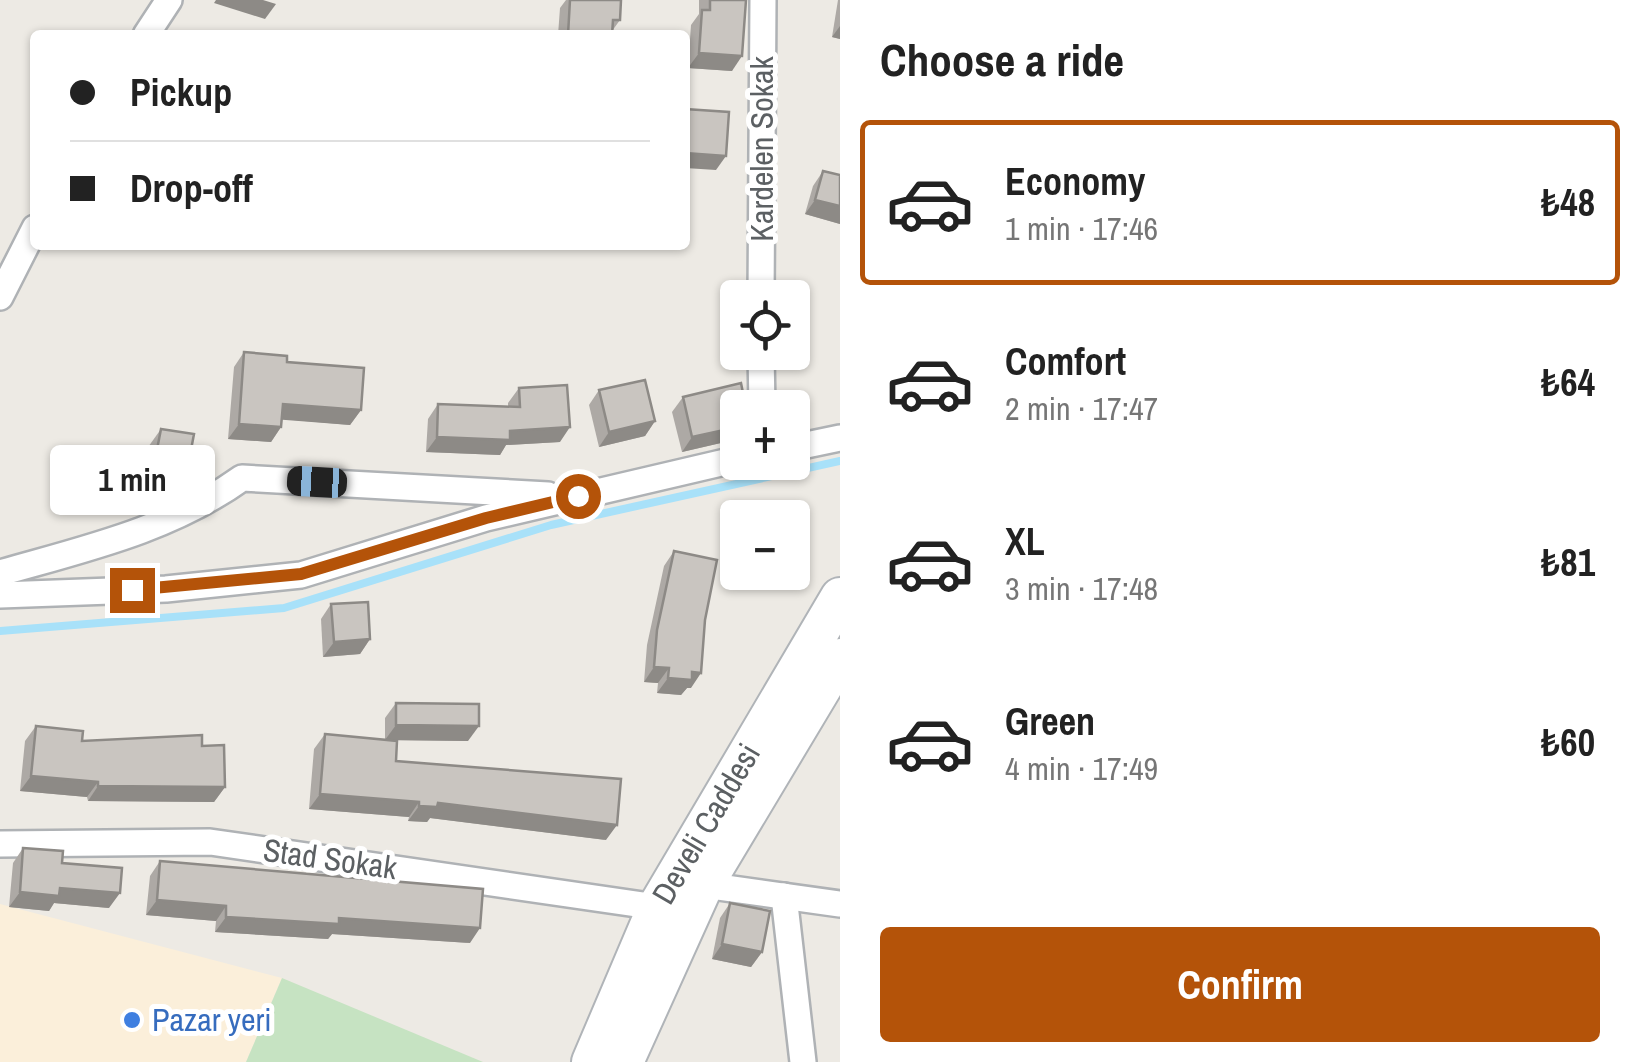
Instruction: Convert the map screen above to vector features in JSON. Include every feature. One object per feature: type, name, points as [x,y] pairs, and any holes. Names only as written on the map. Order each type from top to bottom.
[{"type":"main road","name":"Develi Caddesi","points":[[591,1062],[657,907],[840,597]]},
{"type":"main road","name":"Develi Caddesi","points":[[624,1062],[704,885],[840,658]]},
{"type":"street","points":[[149,30],[169,0]]},
{"type":"street","name":"Kardelen Sokak","points":[[761,280],[762,0]]},
{"type":"street","points":[[0,297],[30,238]]},
{"type":"street","points":[[810,444],[840,438]]},
{"type":"street","points":[[0,594],[166,589],[301,574],[486,518],[720,463]]},
{"type":"street","points":[[0,573],[150,530],[242,478],[578,496]]},
{"type":"street","name":"Stad Sokak","points":[[0,844],[210,842],[657,907]]},
{"type":"street","points":[[704,885],[840,904]]},
{"type":"street","points":[[784,896],[803,1062]]},
{"type":"shaded area","name":"Pazar yeri","points":[[0,904],[282,978],[246,1062],[0,1062]]},
{"type":"green space","points":[[282,978],[483,1062],[246,1062]]},
{"type":"building","points":[[570,0],[621,0],[620,20],[613,20],[612,30],[568,30]]},
{"type":"building","points":[[710,0],[746,0],[742,56],[699,53],[702,10],[710,10]]},
{"type":"building","points":[[690,109],[729,112],[726,156],[690,153]]},
{"type":"building","points":[[823,171],[840,175],[840,206],[815,200]]},
{"type":"building","points":[[244,352],[287,356],[287,362],[364,368],[361,410],[283,404],[281,427],[239,424]]},
{"type":"building","points":[[645,380],[655,421],[609,432],[599,390]]},
{"type":"building","points":[[741,383],[742,390],[720,390],[720,431],[692,437],[683,397]]},
{"type":"building","points":[[567,385],[570,427],[510,431],[510,440],[437,437],[438,404],[520,407],[519,388]]},
{"type":"building","points":[[161,429],[194,434],[187,471],[154,465]]},
{"type":"building","points":[[674,551],[717,560],[705,620],[701,673],[692,672],[692,680],[668,678],[669,668],[654,667],[657,630]]},
{"type":"building","points":[[368,602],[370,639],[334,642],[331,604]]},
{"type":"building","points":[[396,703],[479,704],[479,726],[396,725]]},
{"type":"building","points":[[36,726],[83,731],[82,741],[202,735],[202,746],[224,745],[225,787],[98,786],[98,782],[31,776]]},
{"type":"building","points":[[325,734],[397,741],[396,761],[621,779],[617,825],[438,803],[437,807],[419,806],[419,802],[320,794]]},
{"type":"building","points":[[23,848],[63,851],[62,863],[122,868],[120,893],[60,888],[59,896],[20,892]]},
{"type":"building","points":[[160,861],[483,889],[480,928],[339,918],[339,924],[226,917],[226,906],[157,900]]},
{"type":"building","points":[[730,903],[770,911],[762,952],[722,944]]},
{"type":"waterway","points":[[0,631],[284,608],[551,525],[840,461]]},
{"type":"place","name":"Pazar yeri","points":[[132,1020]]},
{"type":"route","points":[[132,590],[301,574],[486,518],[578,496]]}]
